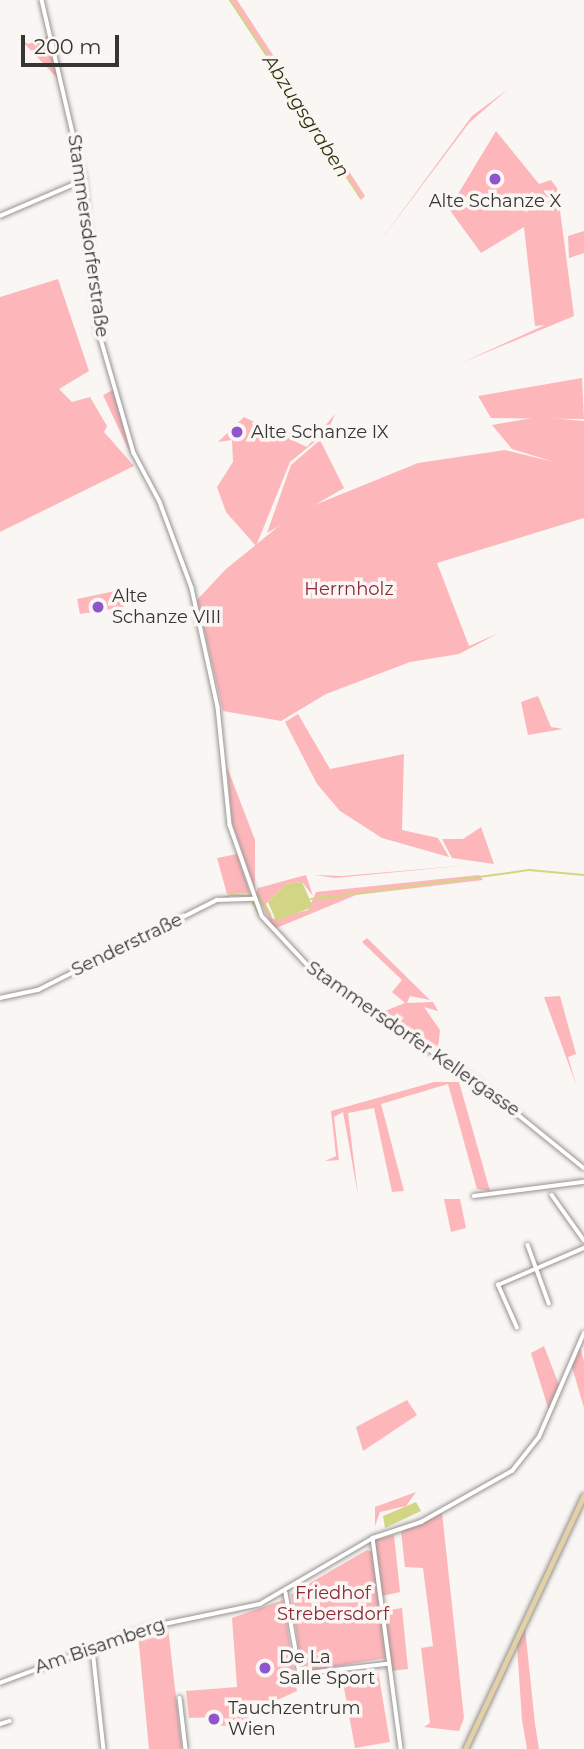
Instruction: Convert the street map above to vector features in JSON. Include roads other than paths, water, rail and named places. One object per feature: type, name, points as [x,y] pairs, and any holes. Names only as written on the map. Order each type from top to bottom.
[{"type":"main road","points":[[465,1749],[584,1495]]},
{"type":"street","name":"Stammersdorferstraße","points":[[42,0],[84,180],[97,323],[142,469]]},
{"type":"street","points":[[0,216],[84,180]]},
{"type":"street","name":"Stammersdorfer Kellergasse","points":[[142,469],[192,588],[218,707],[230,825],[254,896],[267,925],[314,972],[478,1082],[584,1168]]},
{"type":"street","name":"Senderstraße","points":[[0,998],[50,984],[217,900],[254,896]]},
{"type":"street","points":[[474,1196],[584,1182]]},
{"type":"street","points":[[552,1195],[584,1240]]},
{"type":"street","points":[[527,1245],[549,1303]]},
{"type":"street","points":[[517,1328],[498,1284],[584,1248]]},
{"type":"street","name":"Am Bisamberg","points":[[0,1683],[150,1627],[230,1614],[286,1593],[373,1538],[421,1522],[522,1462],[549,1418],[584,1332]]},
{"type":"street","points":[[373,1538],[387,1664],[401,1749]]},
{"type":"street","points":[[286,1593],[300,1674],[387,1664]]},
{"type":"street","points":[[93,1650],[104,1749]]},
{"type":"street","points":[[180,1699],[186,1749]]},
{"type":"street","points":[[0,1724],[10,1721]]},
{"type":"waterway","name":"Abzugsgraben","points":[[230,0],[360,197]]},
{"type":"waterway","points":[[318,899],[529,870],[584,875]]},
{"type":"waterway","points":[[190,912],[231,895],[258,896],[270,914]]},
{"type":"waterway","points":[[311,899],[331,896]]},
{"type":"waterway","points":[[253,903],[260,916]]},
{"type":"waterway","points":[[120,946],[175,919]]},
{"type":"waterway","points":[[66,974],[117,948]]},
{"type":"place","name":"Alte Schanze X","points":[[495,179]]},
{"type":"place","name":"Alte Schanze IX","points":[[237,432]]},
{"type":"place","name":"Alte Schanze VIII","points":[[98,607]]},
{"type":"place","name":"De La Salle Sport","points":[[265,1668]]},
{"type":"place","name":"Tauchzentrum Wien","points":[[214,1719]]},
{"type":"park label","name":"Herrnholz","points":[[349,589]]},
{"type":"park label","name":"Friedhof Strebersdorf","points":[[333,1604]]}]
